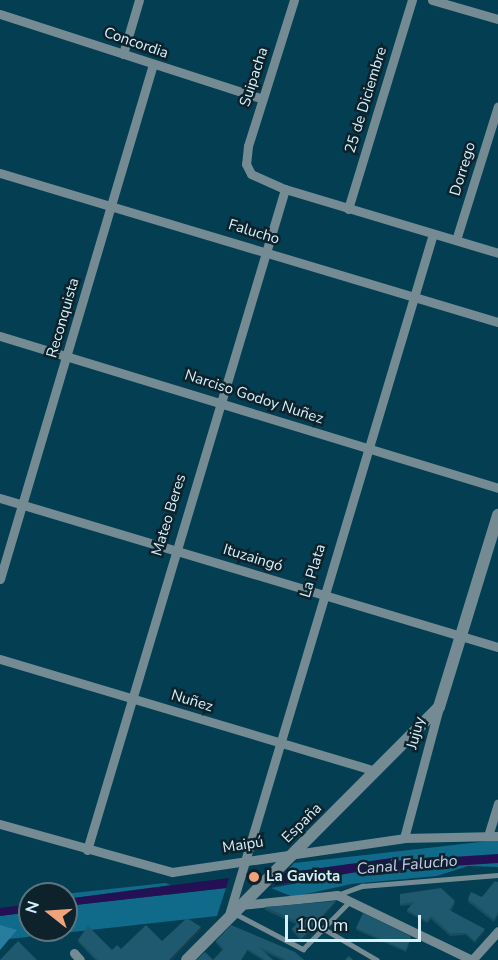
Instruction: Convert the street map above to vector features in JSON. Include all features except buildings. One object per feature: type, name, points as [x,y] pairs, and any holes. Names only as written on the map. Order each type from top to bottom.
[{"type":"street","points":[[123,54],[139,0]]},
{"type":"street","name":"Suipacha","points":[[285,189],[251,174],[246,164],[263,99],[294,0]]},
{"type":"street","name":"25 de Diciembre","points":[[348,209],[412,0]]},
{"type":"street","points":[[432,0],[498,19]]},
{"type":"street","name":"Concordia","points":[[0,14],[263,99]]},
{"type":"street","name":"Reconquista","points":[[0,579],[153,64]]},
{"type":"street","name":"Dorrego","points":[[456,240],[498,106]]},
{"type":"street","name":"Falucho","points":[[0,173],[498,321]]},
{"type":"street","points":[[285,189],[498,253]]},
{"type":"street","name":"Mateo Beres","points":[[87,850],[174,550],[285,189]]},
{"type":"street","name":"La Plata","points":[[234,912],[243,860],[321,594],[433,234]]},
{"type":"street","name":"Narciso Godoy Nuñez","points":[[0,336],[220,401],[366,449],[498,488]]},
{"type":"street","name":"Ituzaingó","points":[[0,498],[498,647]]},
{"type":"street","name":"Jujuy","points":[[404,838],[439,707],[498,515]]},
{"type":"street","name":"Nuñez","points":[[0,659],[375,771]]},
{"type":"street","name":"España","points":[[187,960],[439,707]]},
{"type":"street","points":[[493,836],[498,803]]},
{"type":"street","name":"Maipú","points":[[0,824],[172,872],[295,852],[404,838],[493,836]]},
{"type":"street","points":[[234,912],[338,895],[472,960],[498,931]]},
{"type":"lane","points":[[338,895],[362,886],[498,875]]},
{"type":"lane","points":[[234,912],[303,949],[350,901]]},
{"type":"lane","points":[[324,929],[377,960]]},
{"type":"shaded area","points":[[498,840],[498,867],[468,866],[437,876],[351,884],[293,897],[271,888],[362,871],[363,876],[383,874],[391,859],[285,873],[294,863]]},
{"type":"shaded area","points":[[392,858],[388,867],[274,885],[285,873]]},
{"type":"shaded area","points":[[229,878],[226,888],[78,905],[78,897]]},
{"type":"shaded area","points":[[165,883],[171,885],[78,897],[78,892]]},
{"type":"shaded area","points":[[226,888],[217,916],[78,931],[78,905]]},
{"type":"shaded area","points":[[18,906],[18,914],[0,916],[0,908]]},
{"type":"shaded area","points":[[18,914],[18,938],[0,940],[0,916]]},
{"type":"shaded area","points":[[0,925],[17,930],[0,950]]},
{"type":"waterway","name":"Canal Falucho","points":[[377,866],[498,858]]},
{"type":"place","name":"La Gaviota","points":[[254,877]]}]
